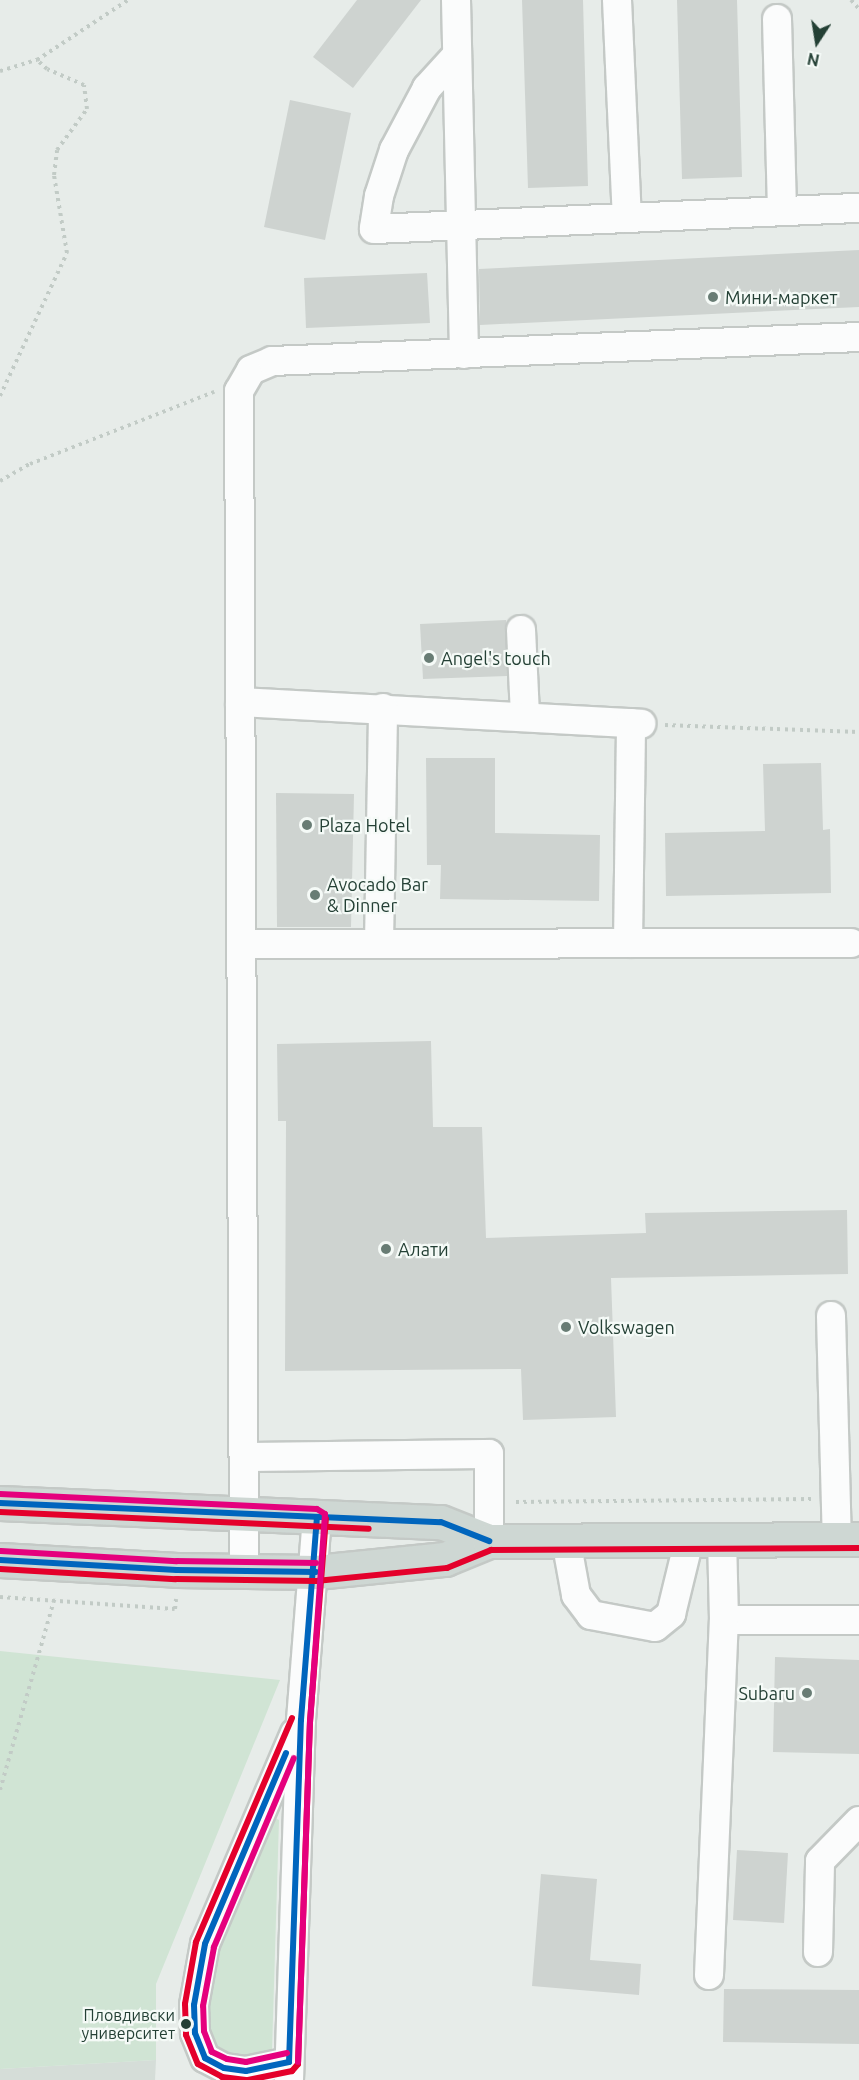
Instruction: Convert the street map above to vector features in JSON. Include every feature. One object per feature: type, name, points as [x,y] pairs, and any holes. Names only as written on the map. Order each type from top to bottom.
[{"type":"main road","points":[[0,1503],[246,1516],[441,1522],[489,1541]]},
{"type":"main road","points":[[0,1560],[316,1572],[445,1559],[489,1541],[848,1539]]},
{"type":"street","points":[[456,0],[464,354]]},
{"type":"street","points":[[617,0],[627,218]]},
{"type":"street","points":[[777,19],[782,211]]},
{"type":"street","points":[[457,55],[427,88],[394,150],[380,196],[374,229],[859,208]]},
{"type":"street","points":[[244,1571],[246,1516],[239,391],[251,370],[272,361],[859,337]]},
{"type":"street","points":[[521,630],[525,715]]},
{"type":"street","points":[[240,702],[525,715],[636,724],[628,943]]},
{"type":"street","points":[[379,943],[383,708]]},
{"type":"street","points":[[242,944],[851,943]]},
{"type":"street","points":[[831,1316],[846,1404],[848,1539]]},
{"type":"street","points":[[245,1457],[489,1455],[489,1541]]},
{"type":"street","points":[[301,1720],[205,1944],[195,2005],[195,2033],[205,2058],[224,2068],[246,2071],[289,2071],[301,1720],[316,1572],[317,1518]]},
{"type":"street","points":[[566,1540],[576,1595],[591,1615],[655,1627],[672,1614],[689,1540]]},
{"type":"street","points":[[709,1975],[724,1620],[722,1540]]},
{"type":"street","points":[[724,1620],[859,1620]]},
{"type":"street","points":[[818,1952],[820,1861],[859,1821]]},
{"type":"path","points":[[0,71],[37,60],[128,0]]},
{"type":"path","points":[[851,0],[859,9]]},
{"type":"path","points":[[0,396],[67,253],[54,175],[57,150],[87,109],[84,85],[46,69],[37,60]]},
{"type":"path","points":[[0,481],[30,464],[213,392],[239,391]]},
{"type":"path","points":[[636,724],[859,732]]},
{"type":"path","points":[[0,1790],[54,1600]]},
{"type":"shaded area","points":[[156,2060],[155,2080],[0,2080],[0,2069]]},
{"type":"green space","points":[[0,1651],[280,1680],[156,1984],[156,2060],[0,2069]]},
{"type":"green space","points":[[273,1817],[279,1820],[272,2051],[246,2058],[223,2052],[207,2033],[206,1999],[215,1943]]},
{"type":"building","points":[[357,0],[421,0],[353,88],[313,57]]},
{"type":"building","points":[[522,0],[583,0],[588,186],[528,188]]},
{"type":"building","points":[[677,0],[737,0],[742,177],[682,179]]},
{"type":"building","points":[[290,100],[351,113],[325,240],[264,227]]},
{"type":"building","points":[[859,250],[859,307],[480,325],[479,269]]},
{"type":"building","points":[[427,273],[430,323],[306,328],[304,278]]},
{"type":"building","points":[[506,620],[507,676],[423,679],[420,624]]},
{"type":"building","points":[[426,758],[495,758],[495,833],[600,835],[599,901],[440,899],[441,865],[427,865]]},
{"type":"building","points":[[821,763],[823,830],[830,829],[831,893],[666,896],[665,833],[765,831],[763,764]]},
{"type":"building","name":"Avocado Bar & Dinner","points":[[276,793],[354,794],[351,927],[277,927]]},
{"type":"building","points":[[431,1041],[433,1127],[482,1127],[486,1238],[646,1233],[645,1213],[847,1210],[848,1274],[611,1278],[616,1417],[523,1420],[521,1369],[285,1371],[286,1121],[278,1121],[277,1044]]},
{"type":"building","points":[[775,1657],[859,1660],[859,1754],[773,1752]]},
{"type":"building","points":[[737,1850],[788,1853],[784,1923],[733,1920]]},
{"type":"building","points":[[541,1874],[597,1879],[590,1960],[641,1964],[639,1995],[532,1986]]},
{"type":"building","points":[[724,1989],[859,1990],[859,2044],[723,2042]]},
{"type":"transit line","points":[[0,1494],[317,1509],[325,1514],[310,1721],[298,2062]]},
{"type":"transit line","points":[[0,1503],[441,1522],[489,1541]]},
{"type":"transit line","points":[[0,1512],[369,1529]]},
{"type":"transit line","points":[[289,2062],[301,1720],[317,1518]]},
{"type":"transit line","points":[[292,1718],[196,1942],[185,2004],[186,2035],[198,2064],[222,2077],[248,2080],[292,2071],[298,2064],[310,1721],[326,1519]]},
{"type":"transit line","points":[[0,1569],[176,1579],[316,1581],[447,1568],[491,1550],[859,1548]]},
{"type":"transit line","points":[[1,1551],[177,1561],[316,1563]]},
{"type":"transit line","points":[[0,1560],[177,1570],[316,1572]]},
{"type":"transit line","points":[[286,1753],[205,1944],[194,2005],[195,2033],[205,2058],[224,2068],[246,2071],[289,2062]]},
{"type":"transit line","points":[[287,2053],[246,2062],[227,2059],[212,2052],[204,2031],[203,2006],[214,1947],[294,1758]]},
{"type":"place","name":"Мини-маркет","points":[[713,297]]},
{"type":"place","name":"Angel's touch","points":[[429,658]]},
{"type":"place","name":"Plaza Hotel","points":[[307,825]]},
{"type":"place","name":"Avocado Bar & Dinner","points":[[315,895]]},
{"type":"place","name":"Алати","points":[[386,1249]]},
{"type":"place","name":"Volkswagen","points":[[566,1327]]},
{"type":"place","name":"Subaru","points":[[807,1693]]},
{"type":"place","name":"Пловдивски университет","points":[[186,2024]]}]
